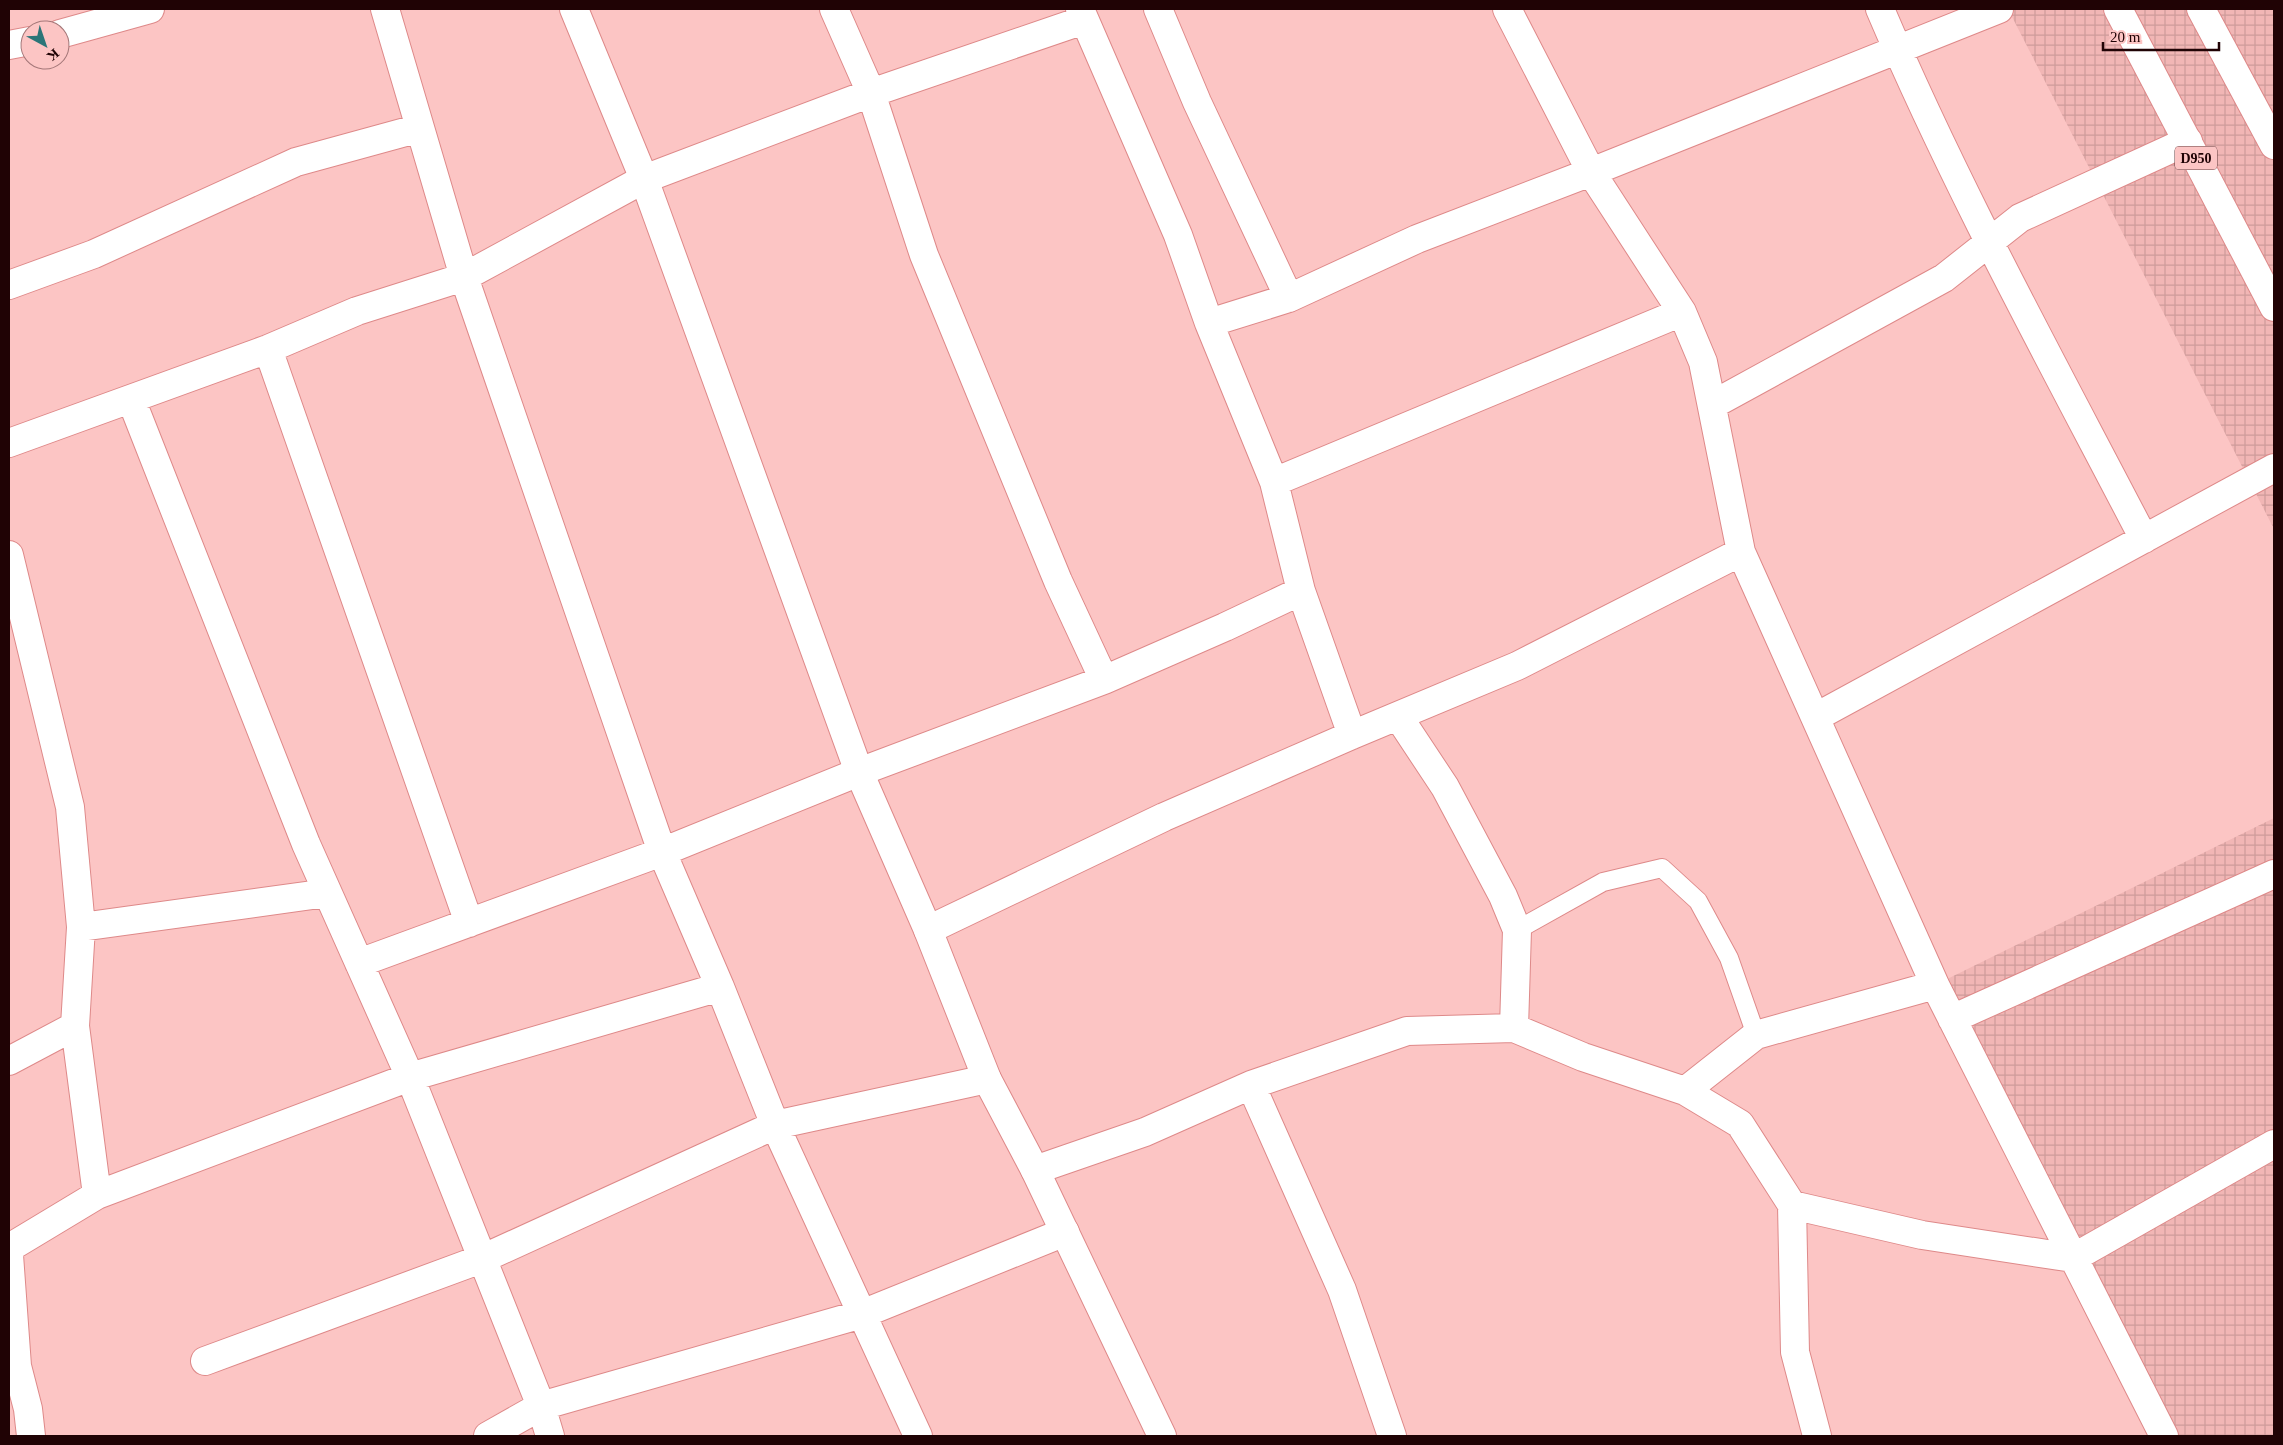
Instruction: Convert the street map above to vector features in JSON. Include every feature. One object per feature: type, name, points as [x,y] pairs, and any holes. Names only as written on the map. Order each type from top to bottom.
[{"type":"main road","points":[[70,23],[150,9]]},
{"type":"main road","points":[[384,9],[464,278],[662,852],[720,987],[775,1125],[918,1436]]},
{"type":"main road","points":[[574,9],[644,179],[859,772],[928,930],[987,1079],[1035,1170],[1162,1436]]},
{"type":"main road","points":[[834,9],[871,94],[924,255],[1058,581],[1104,680]]},
{"type":"main road","points":[[1158,9],[1197,102],[1290,298]]},
{"type":"main road","points":[[1507,9],[1591,172],[1682,312],[1703,362],[1741,552],[1935,986],[2164,1436]]},
{"type":"main road","points":[[1880,9],[1897,49],[1990,242],[2144,540]]},
{"type":"main road","points":[[1209,323],[1290,298],[1417,239],[1591,172],[1999,9]]},
{"type":"main road","name":"D950","points":[[2118,9],[2274,307]]},
{"type":"main road","points":[[2201,9],[2274,145]]},
{"type":"main road","points":[[9,442],[268,349],[357,311],[464,278],[644,179],[1082,14],[1178,235],[1209,323],[1274,482],[1301,590],[1352,735]]},
{"type":"main road","points":[[9,285],[94,254],[296,162],[420,128]]},
{"type":"main road","points":[[1712,405],[1944,278],[2020,218],[2188,141]]},
{"type":"main road","points":[[1274,482],[1682,312]]},
{"type":"main road","points":[[268,349],[469,923]]},
{"type":"main road","points":[[131,399],[306,844],[410,1077],[484,1258],[541,1406],[550,1436]]},
{"type":"main road","points":[[1816,717],[2274,468]]},
{"type":"main road","points":[[928,930],[1164,817],[1517,666],[1741,552]]},
{"type":"main road","points":[[9,555],[70,807],[81,927],[75,1026],[97,1195]]},
{"type":"main road","points":[[359,963],[662,852],[859,772],[1104,680],[1225,627],[1301,590]]},
{"type":"main road","points":[[1398,716],[1445,787],[1503,896],[1517,930],[1514,1028]]},
{"type":"main road","points":[[1952,1019],[2274,874]]},
{"type":"main road","points":[[81,927],[327,893]]},
{"type":"main road","points":[[1685,1091],[1756,1035],[1935,986]]},
{"type":"main road","points":[[9,1248],[97,1195],[410,1077],[720,987]]},
{"type":"main road","points":[[9,1061],[75,1026]]},
{"type":"main road","points":[[1035,1170],[1145,1132],[1250,1085],[1407,1031],[1514,1028],[1582,1057],[1685,1091],[1740,1124],[1792,1206],[1795,1352],[1817,1436]]},
{"type":"main road","points":[[205,1361],[484,1258],[775,1125],[987,1079]]},
{"type":"main road","points":[[1250,1085],[1342,1290],[1392,1436]]},
{"type":"main road","points":[[1792,1206],[1922,1235],[2073,1258],[2274,1144]]},
{"type":"main road","points":[[488,1436],[541,1406],[862,1314],[1065,1232]]},
{"type":"main road","points":[[9,1255],[17,1366],[18,1413],[31,1436]]},
{"type":"lane","points":[[1517,930],[1603,882],[1662,868],[1698,901],[1729,958],[1756,1035]]},
{"type":"shaded area","points":[[2008,9],[2274,9],[2274,529]]},
{"type":"shaded area","points":[[2274,818],[2274,1436],[2162,1436],[1935,985]]}]
